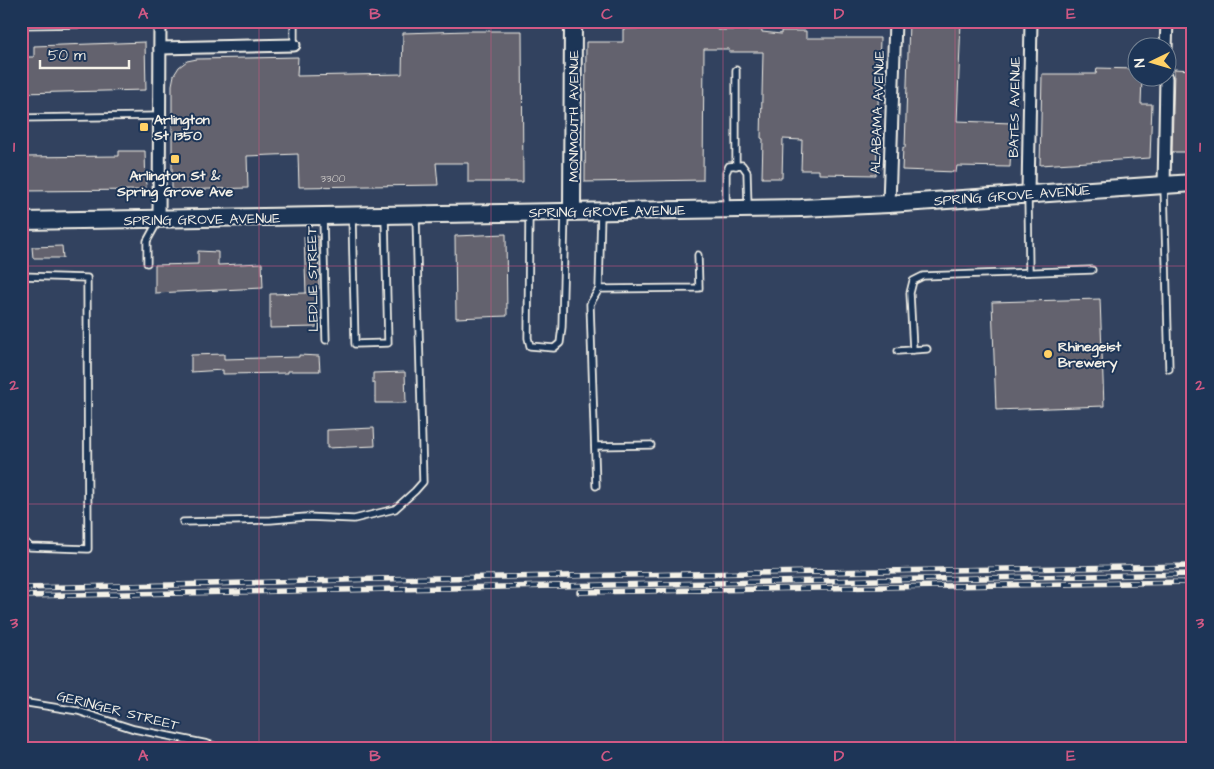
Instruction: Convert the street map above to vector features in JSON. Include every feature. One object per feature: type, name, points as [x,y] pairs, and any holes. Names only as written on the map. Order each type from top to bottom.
[{"type":"main road","name":"MONMOUTH AVENUE","points":[[569,211],[573,21]]},
{"type":"main road","name":"SPRING GROVE AVENUE","points":[[21,221],[748,209],[889,204],[1193,183]]},
{"type":"street","name":"ALABAMA AVENUE","points":[[889,204],[895,21]]},
{"type":"street","name":"BATES AVENUE","points":[[1028,193],[1031,21]]},
{"type":"street","points":[[1166,38],[1167,21]]},
{"type":"street","points":[[159,219],[160,22]]},
{"type":"street","points":[[160,48],[294,45]]},
{"type":"street","points":[[1164,186],[1166,88]]},
{"type":"lane","points":[[294,21],[294,45]]},
{"type":"lane","points":[[21,25],[160,22]]},
{"type":"lane","points":[[736,70],[736,166]]},
{"type":"lane","points":[[21,118],[160,116]]},
{"type":"lane","points":[[726,209],[726,173],[729,166],[742,165],[747,172],[748,209]]},
{"type":"lane","points":[[1164,186],[1169,369]]},
{"type":"lane","points":[[1028,193],[1029,272]]},
{"type":"lane","points":[[529,212],[528,338],[530,346],[554,348],[560,343],[562,328],[569,211]]},
{"type":"lane","points":[[596,486],[590,304],[599,289],[601,211]]},
{"type":"lane","points":[[183,522],[271,520],[306,517],[354,519],[395,509],[422,482],[416,214]]},
{"type":"lane","points":[[352,216],[355,344],[388,343],[385,215]]},
{"type":"lane","name":"LEDLIE STREET","points":[[323,217],[326,340]]},
{"type":"lane","points":[[147,262],[147,241],[159,219]]},
{"type":"lane","points":[[599,289],[699,288],[698,255]]},
{"type":"lane","points":[[913,350],[910,293],[914,281],[923,276],[1092,270]]},
{"type":"lane","points":[[21,276],[87,278],[88,549],[30,547],[21,538]]},
{"type":"lane","points":[[898,351],[927,350]]},
{"type":"lane","points":[[595,446],[651,445]]},
{"type":"lane","name":"GERINGER STREET","points":[[21,702],[78,711],[134,729],[220,748]]},
{"type":"shaded area","points":[[21,21],[1193,21],[1193,748],[21,748]]},
{"type":"building","points":[[909,21],[961,21],[957,121],[1012,123],[1010,167],[957,166],[956,172],[902,170],[903,147],[905,148]]},
{"type":"building","points":[[717,27],[717,30],[762,30],[762,32],[781,34],[781,31],[806,31],[806,38],[880,38],[876,175],[819,174],[819,170],[801,170],[802,140],[783,139],[782,178],[762,178],[763,52],[729,52],[729,49],[704,49],[703,180],[585,182],[586,42],[623,42],[623,29]]},
{"type":"building","points":[[522,31],[523,182],[468,182],[468,163],[436,163],[438,185],[299,187],[298,154],[247,156],[248,188],[172,190],[172,85],[174,75],[179,67],[187,61],[197,59],[298,57],[297,76],[402,74],[403,33]]},
{"type":"building","points":[[145,42],[146,90],[21,93],[21,57],[34,57],[34,46]]},
{"type":"building","points":[[1097,68],[1126,69],[1126,88],[1142,88],[1141,104],[1152,104],[1150,158],[1040,165],[1042,74],[1096,74]]},
{"type":"building","points":[[1176,69],[1193,70],[1193,152],[1172,152],[1174,88],[1176,88]]},
{"type":"building","points":[[119,151],[145,151],[146,190],[21,191],[21,157],[119,156]]},
{"type":"building","points":[[506,234],[507,316],[456,318],[455,236]]},
{"type":"building","points":[[318,236],[319,289],[316,289],[317,327],[270,328],[270,294],[306,293],[304,237]]},
{"type":"building","points":[[62,246],[63,258],[33,258],[32,247]]},
{"type":"building","points":[[198,251],[218,252],[218,265],[262,263],[263,288],[155,293],[155,265],[198,264]]},
{"type":"building","name":"Rhinegeist Brewery","points":[[1100,299],[1104,406],[996,410],[992,302]]},
{"type":"building","points":[[224,354],[224,359],[299,357],[299,355],[319,356],[320,371],[223,374],[223,370],[191,372],[191,355]]},
{"type":"building","points":[[405,372],[406,403],[375,403],[373,373]]},
{"type":"building","points":[[374,428],[375,446],[327,448],[327,430]]},
{"type":"railway","points":[[21,588],[379,579],[1193,566]]},
{"type":"railway","points":[[21,596],[1193,574]]},
{"type":"railway","points":[[579,592],[1193,582]]},
{"type":"place","name":"Arlington St 1350","points":[[144,127]]},
{"type":"place","name":"Arlington St & Spring Grove Ave","points":[[175,159]]},
{"type":"place","name":"Rhinegeist Brewery","points":[[1048,354]]}]
